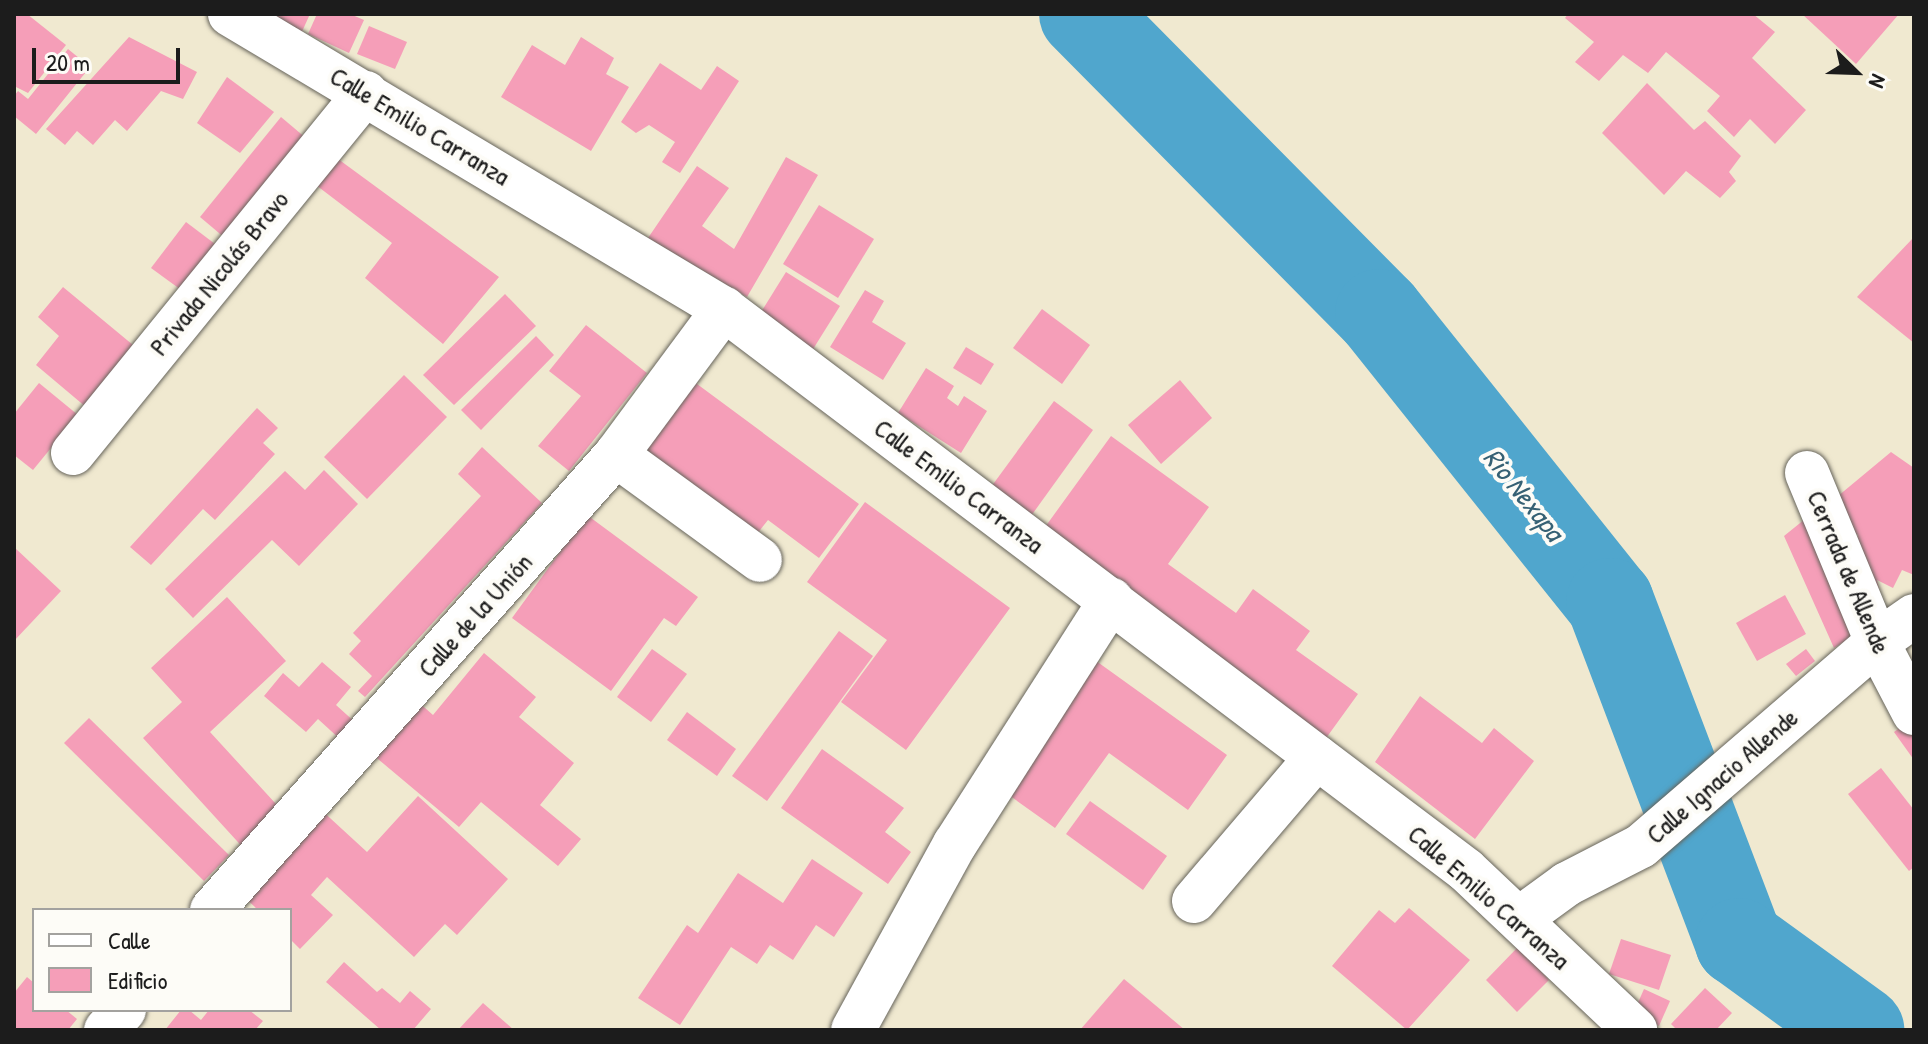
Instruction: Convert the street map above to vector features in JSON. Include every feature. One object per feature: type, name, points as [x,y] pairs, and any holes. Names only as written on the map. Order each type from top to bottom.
[{"type":"street","name":"Calle Emilio Carranza","points":[[230,14],[724,309],[1466,870],[1635,1030]]},
{"type":"street","name":"Privada Nicolás Bravo","points":[[73,453],[366,93]]},
{"type":"street","name":"Calle de la Unión","points":[[214,908],[616,455],[724,309]]},
{"type":"street","points":[[616,455],[760,560]]},
{"type":"street","name":"Cerrada de Allende","points":[[1807,473],[1877,642],[1914,713]]},
{"type":"street","points":[[853,1030],[955,844],[1111,600]]},
{"type":"street","name":"Calle Ignacio Allende","points":[[1519,919],[1567,884],[1641,846],[1877,642],[1914,616]]},
{"type":"street","points":[[1194,901],[1317,757]]},
{"type":"street","points":[[106,1030],[122,1012]]},
{"type":"building","points":[[14,14],[27,14],[66,45],[28,93],[14,86]]},
{"type":"building","points":[[252,14],[310,14],[300,36]]},
{"type":"building","points":[[317,14],[350,14],[364,20],[349,53],[308,34]]},
{"type":"building","points":[[1568,14],[1753,14],[1775,32],[1752,58],[1806,110],[1775,144],[1750,119],[1734,137],[1707,111],[1720,96],[1666,52],[1648,73],[1623,55],[1599,81],[1575,62],[1594,42],[1565,18]]},
{"type":"building","points":[[1802,14],[1899,14],[1856,64]]},
{"type":"building","points":[[369,26],[407,42],[395,69],[357,54]]},
{"type":"building","points":[[129,37],[197,72],[183,99],[161,91],[127,131],[115,120],[93,145],[77,131],[65,145],[46,129]]},
{"type":"building","points":[[581,37],[614,58],[606,74],[629,87],[591,151],[501,97],[532,45],[565,65]]},
{"type":"building","points":[[68,49],[90,67],[36,134],[14,116],[14,96],[18,91],[28,99]]},
{"type":"building","points":[[660,63],[701,90],[717,66],[739,81],[680,173],[662,162],[675,142],[649,125],[636,133],[621,122]]},
{"type":"building","points":[[227,77],[274,112],[240,153],[197,123]]},
{"type":"building","points":[[1647,83],[1694,130],[1705,121],[1741,156],[1729,172],[1736,181],[1720,198],[1686,171],[1664,195],[1602,133]]},
{"type":"building","points":[[281,117],[313,144],[232,244],[200,217]]},
{"type":"building","points":[[334,156],[499,277],[443,344],[365,278],[392,243],[312,182]]},
{"type":"building","points":[[786,157],[818,175],[747,297],[648,238],[697,166],[729,188],[702,226],[734,249]]},
{"type":"building","points":[[819,205],[874,239],[838,298],[783,264]]},
{"type":"building","points":[[186,222],[223,250],[188,295],[151,268]]},
{"type":"building","points":[[1914,237],[1914,343],[1857,297]]},
{"type":"building","points":[[786,272],[840,306],[810,354],[756,320]]},
{"type":"building","points":[[63,287],[133,345],[93,413],[36,365],[59,336],[38,317]]},
{"type":"building","points":[[865,290],[884,301],[872,322],[906,343],[883,380],[830,347]]},
{"type":"building","points":[[505,294],[536,326],[454,405],[423,375]]},
{"type":"building","points":[[1042,309],[1090,345],[1062,384],[1013,348]]},
{"type":"building","points":[[586,325],[647,373],[569,471],[538,446],[581,396],[549,371]]},
{"type":"building","points":[[536,336],[554,355],[481,430],[461,410]]},
{"type":"building","points":[[966,347],[994,364],[981,385],[953,368]]},
{"type":"building","points":[[926,368],[954,386],[947,398],[958,406],[964,396],[987,411],[961,453],[898,413]]},
{"type":"building","points":[[404,375],[447,417],[367,499],[324,457]]},
{"type":"building","points":[[1180,380],[1212,418],[1161,464],[1128,425]]},
{"type":"building","points":[[693,381],[859,504],[819,558],[768,520],[753,539],[638,455]]},
{"type":"building","points":[[39,383],[78,415],[33,470],[14,455],[14,414]]},
{"type":"building","points":[[1054,401],[1093,430],[1031,516],[991,487]]},
{"type":"building","points":[[257,408],[278,428],[263,443],[275,454],[215,520],[203,509],[151,565],[130,547]]},
{"type":"building","points":[[1111,436],[1209,507],[1168,564],[1236,613],[1253,589],[1310,631],[1296,650],[1358,694],[1324,741],[1040,534]]},
{"type":"building","points":[[482,447],[542,503],[365,697],[358,691],[372,676],[349,654],[361,641],[353,633],[481,496],[458,474]]},
{"type":"building","points":[[1891,452],[1914,468],[1914,575],[1902,570],[1893,588],[1877,580],[1885,616],[1834,648],[1784,536],[1810,515],[1854,544],[1858,535],[1820,511]]},
{"type":"building","points":[[324,470],[358,504],[299,566],[272,540],[193,618],[165,589],[285,471],[305,490]]},
{"type":"building","points":[[865,502],[1010,608],[906,750],[841,702],[887,640],[807,582]]},
{"type":"building","points":[[587,515],[698,597],[676,626],[664,618],[611,691],[512,618]]},
{"type":"building","points":[[14,547],[61,591],[14,641]]},
{"type":"building","points":[[1785,595],[1806,634],[1757,661],[1736,623]]},
{"type":"building","points":[[227,597],[286,661],[210,732],[287,816],[247,852],[143,738],[182,702],[151,668]]},
{"type":"building","points":[[839,631],[873,656],[767,801],[732,776]]},
{"type":"building","points":[[652,649],[687,674],[651,722],[617,697]]},
{"type":"building","points":[[1806,649],[1815,661],[1796,676],[1786,664]]},
{"type":"building","points":[[484,653],[536,697],[519,717],[574,763],[540,805],[581,839],[558,866],[481,802],[459,827],[372,754],[416,700],[433,715]]},
{"type":"building","points":[[1092,658],[1227,755],[1188,810],[1109,753],[1055,828],[999,788]]},
{"type":"building","points":[[322,662],[351,687],[336,705],[357,724],[342,741],[318,719],[306,732],[264,696],[283,673],[299,687]]},
{"type":"building","points":[[1420,696],[1482,743],[1494,728],[1534,761],[1475,839],[1375,762]]},
{"type":"building","points":[[687,712],[736,749],[717,776],[667,740]]},
{"type":"building","points":[[89,718],[229,855],[204,881],[64,743]]},
{"type":"building","points":[[1912,719],[1914,722],[1914,760],[1894,732]]},
{"type":"building","points":[[822,749],[904,808],[885,832],[911,852],[888,884],[781,808]]},
{"type":"building","points":[[1881,768],[1914,810],[1914,867],[1909,871],[1848,794]]},
{"type":"building","points":[[418,796],[508,879],[457,935],[445,924],[414,957],[327,877],[311,895],[333,915],[300,949],[292,941],[292,908],[256,908],[240,893],[318,807],[367,852]]},
{"type":"building","points":[[1090,801],[1167,856],[1143,890],[1066,834]]},
{"type":"building","points":[[812,859],[863,893],[834,937],[816,925],[793,960],[770,945],[757,964],[731,947],[680,1025],[638,998],[687,925],[698,933],[738,873],[783,903]]},
{"type":"building","points":[[1409,908],[1470,960],[1407,1030],[1332,966],[1379,910],[1395,923]]},
{"type":"building","points":[[1621,939],[1671,955],[1659,990],[1609,974]]},
{"type":"building","points":[[1518,947],[1549,980],[1517,1012],[1486,980]]},
{"type":"building","points":[[344,962],[377,992],[382,988],[400,1003],[410,991],[431,1009],[413,1030],[381,1030],[326,982]]},
{"type":"building","points":[[27,977],[32,981],[32,1012],[68,1012],[77,1019],[68,1030],[14,1030],[14,993]]},
{"type":"building","points":[[1124,979],[1185,1030],[1080,1030]]},
{"type":"building","points":[[1705,988],[1732,1013],[1716,1030],[1677,1030],[1671,1024]]},
{"type":"building","points":[[1644,989],[1670,1001],[1659,1026],[1633,1014]]},
{"type":"building","points":[[483,1003],[514,1030],[458,1030]]},
{"type":"building","points":[[179,1012],[191,1012],[201,1020],[207,1012],[252,1012],[263,1021],[255,1030],[165,1030]]},
{"type":"waterway","name":"Rio Nexapa","points":[[1083,14],[1379,313],[1610,602],[1739,942],[1860,1030]]}]
